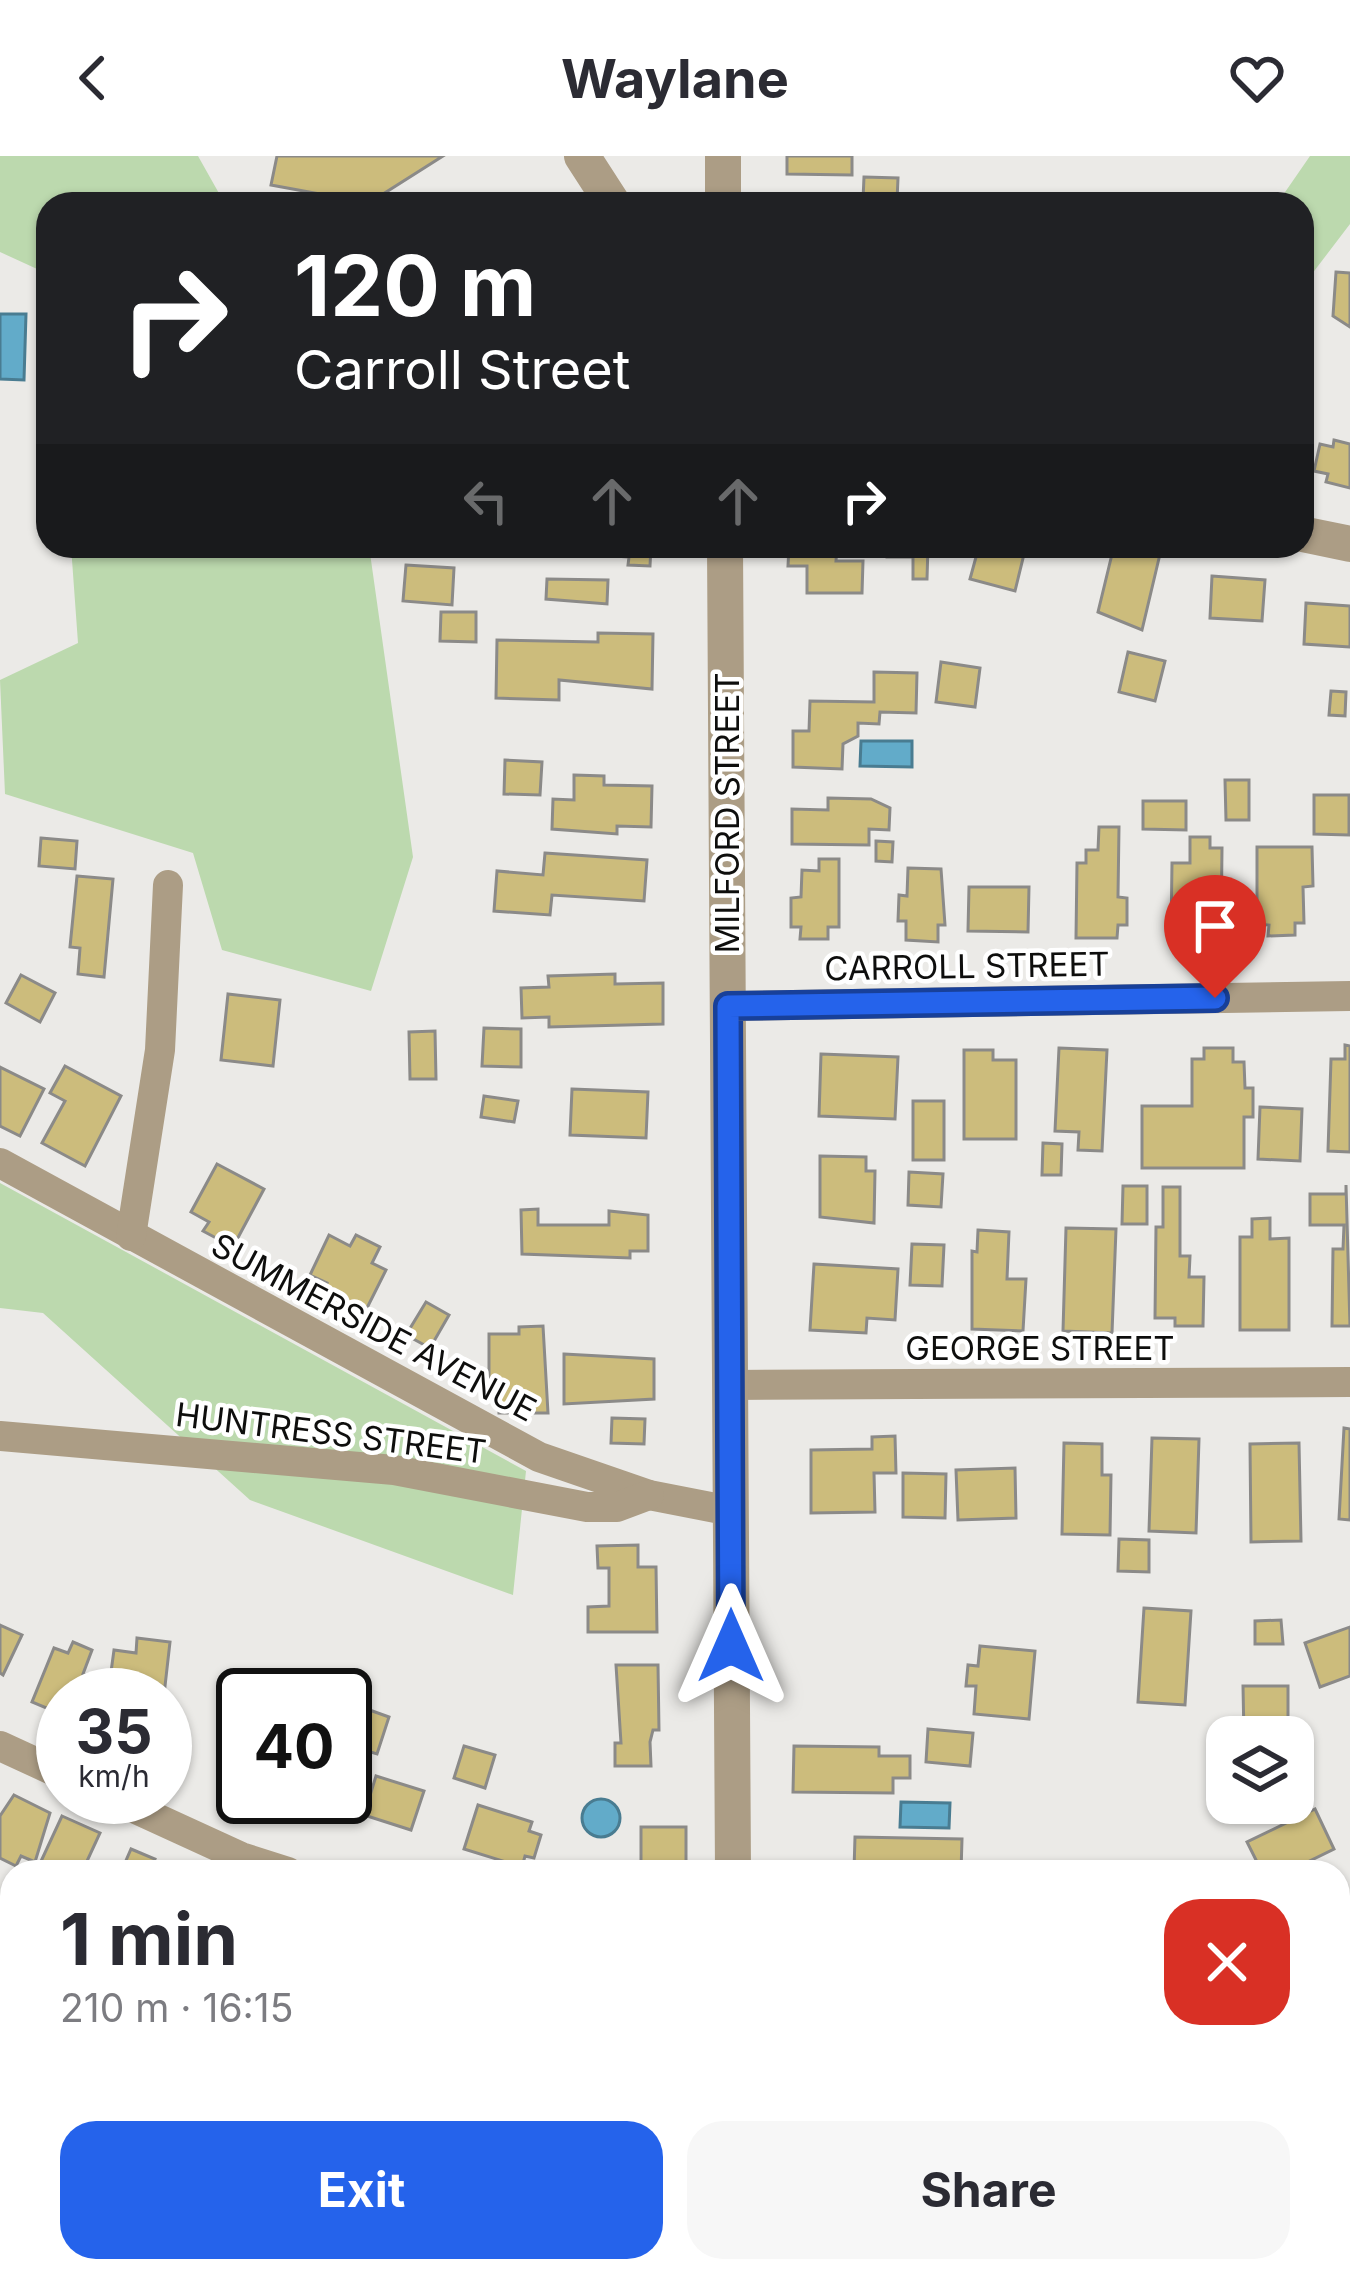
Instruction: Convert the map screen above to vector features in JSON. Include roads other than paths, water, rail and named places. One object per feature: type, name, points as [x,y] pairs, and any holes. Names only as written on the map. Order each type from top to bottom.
[{"type":"street","points":[[582,156],[605,192]]},
{"type":"street","points":[[723,156],[724,192]]},
{"type":"street","points":[[1314,536],[1350,544]]},
{"type":"street","name":"MILFORD STREET","points":[[725,558],[733,1860]]},
{"type":"street","points":[[131,1236],[160,1050],[168,886]]},
{"type":"street","name":"CARROLL STREET","points":[[728,1006],[1350,995]]},
{"type":"street","name":"SUMMERSIDE AVENUE","points":[[0,1163],[538,1457],[649,1496],[731,1510]]},
{"type":"street","name":"GEORGE STREET","points":[[730,1385],[1350,1382]]},
{"type":"street","name":"HUNTRESS STREET","points":[[0,1436],[394,1470],[587,1507],[617,1507],[649,1496]]},
{"type":"street","points":[[0,1746],[36,1763]]},
{"type":"street","points":[[161,1824],[229,1860]]},
{"type":"water","points":[[0,314],[26,314],[24,380],[0,379]]},
{"type":"water","points":[[861,741],[912,741],[912,767],[860,766]]},
{"type":"water","points":[[601,1799],[615,1804],[620,1818],[615,1832],[601,1837],[587,1832],[582,1818],[587,1804]]},
{"type":"water","points":[[901,1802],[950,1803],[949,1828],[900,1827]]}]
